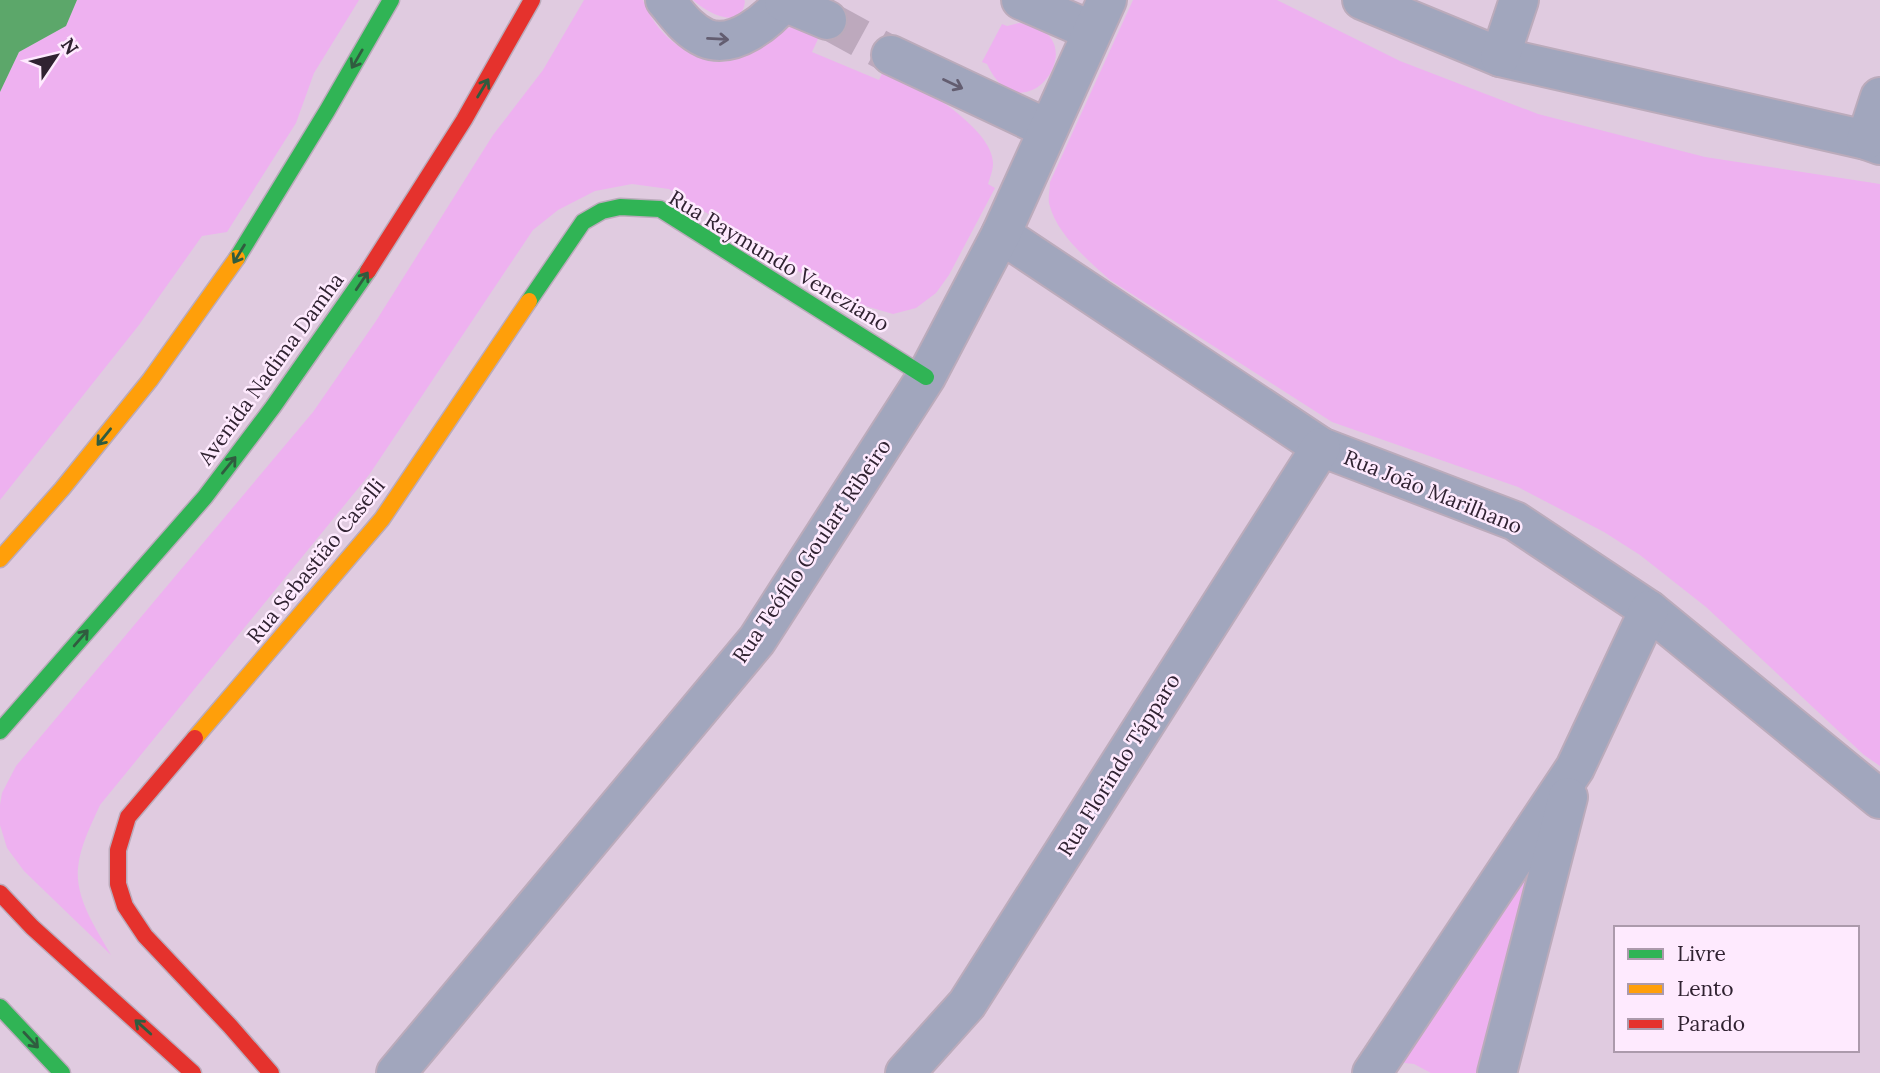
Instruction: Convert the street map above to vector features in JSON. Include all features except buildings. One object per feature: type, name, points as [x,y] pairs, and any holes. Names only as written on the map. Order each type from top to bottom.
[{"type":"street","points":[[0,559],[62,489],[150,380],[227,275],[391,0]]},
{"type":"street","name":"Avenida Nadima Damha","points":[[0,731],[147,564],[230,463],[312,353],[427,180],[532,0]]},
{"type":"street","points":[[665,0],[684,24],[706,38],[732,39],[759,26],[784,1],[827,20]]},
{"type":"street","points":[[1021,0],[1099,16]]},
{"type":"street","points":[[1362,0],[1500,57],[1873,143],[1880,97]]},
{"type":"street","points":[[1500,57],[1519,0]]},
{"type":"street","name":"Rua Teófilo Goulart Ribeiro","points":[[396,1073],[757,640],[926,377],[1001,234],[1099,16]]},
{"type":"street","points":[[891,55],[1048,129]]},
{"type":"street","name":"Rua Raymundo Veneziano","points":[[603,209],[635,205],[660,209],[926,377]]},
{"type":"street","name":"Rua Sebastião Caselli","points":[[271,1073],[245,1040],[144,936],[124,904],[116,870],[119,839],[128,817],[382,519],[583,222],[603,209]]},
{"type":"street","name":"Rua João Marilhano","points":[[1001,234],[1321,447],[1516,521],[1649,610],[1880,799]]},
{"type":"street","name":"Rua Florindo Tápparo","points":[[905,1073],[967,1003],[1321,447]]},
{"type":"street","points":[[1372,1073],[1575,768],[1649,610]]},
{"type":"street","points":[[1497,1073],[1575,768]]},
{"type":"street","points":[[0,893],[32,926],[193,1073]]},
{"type":"street","points":[[0,1007],[62,1073]]},
{"type":"shaded area","points":[[0,0],[77,0],[66,26],[19,52],[0,92]]},
{"type":"shaded area","points":[[77,0],[359,0],[314,73],[296,123],[227,232],[202,236],[139,325],[0,500],[0,92],[19,52],[66,26]]},
{"type":"shaded area","points":[[584,0],[643,0],[659,28],[676,44],[704,59],[722,62],[751,51],[792,27],[808,24],[823,28],[812,52],[879,80],[886,65],[932,94],[967,121],[990,149],[993,163],[988,184],[995,188],[949,275],[936,293],[916,308],[893,314],[862,305],[823,287],[669,189],[632,184],[595,191],[558,210],[533,230],[369,475],[100,805],[81,852],[78,880],[83,903],[111,955],[24,871],[7,848],[0,825],[2,793],[16,766],[313,412],[376,321],[493,135],[543,70]]},
{"type":"shaded area","points":[[693,0],[745,1],[738,16],[731,18],[715,14]]},
{"type":"shaded area","points":[[1133,0],[1277,0],[1400,61],[1538,114],[1705,157],[1880,184],[1880,766],[1864,755],[1706,607],[1640,555],[1604,532],[1518,487],[1332,422],[1110,280],[1083,255],[1066,236],[1053,214],[1049,201],[1050,182]]},
{"type":"shaded area","points":[[1019,23],[1043,31],[1054,44],[1055,61],[1048,77],[1035,89],[1019,93],[1002,86],[987,64],[982,62],[1002,24],[1007,26]]},
{"type":"shaded area","points":[[1541,844],[1484,1073],[1431,1073],[1414,1064],[1397,1062]]},
{"type":"tunnel","points":[[827,20],[891,55]]},
{"type":"traffic: fast","points":[[237,258],[391,0]]},
{"type":"traffic: fast","points":[[529,301],[583,222],[602,211],[620,207],[660,209],[926,377]]},
{"type":"traffic: fast","points":[[0,731],[205,497],[273,407],[368,271]]},
{"type":"traffic: fast","points":[[0,1007],[62,1073]]},
{"type":"traffic: slow","points":[[0,559],[62,489],[150,380],[237,258]]},
{"type":"traffic: slow","points":[[195,738],[382,519],[529,301]]},
{"type":"traffic: jam","points":[[368,271],[464,120],[532,0]]},
{"type":"traffic: jam","points":[[195,738],[128,817],[118,850],[118,884],[125,906],[145,936],[271,1073]]},
{"type":"traffic: jam","points":[[0,893],[32,927],[193,1073]]}]
